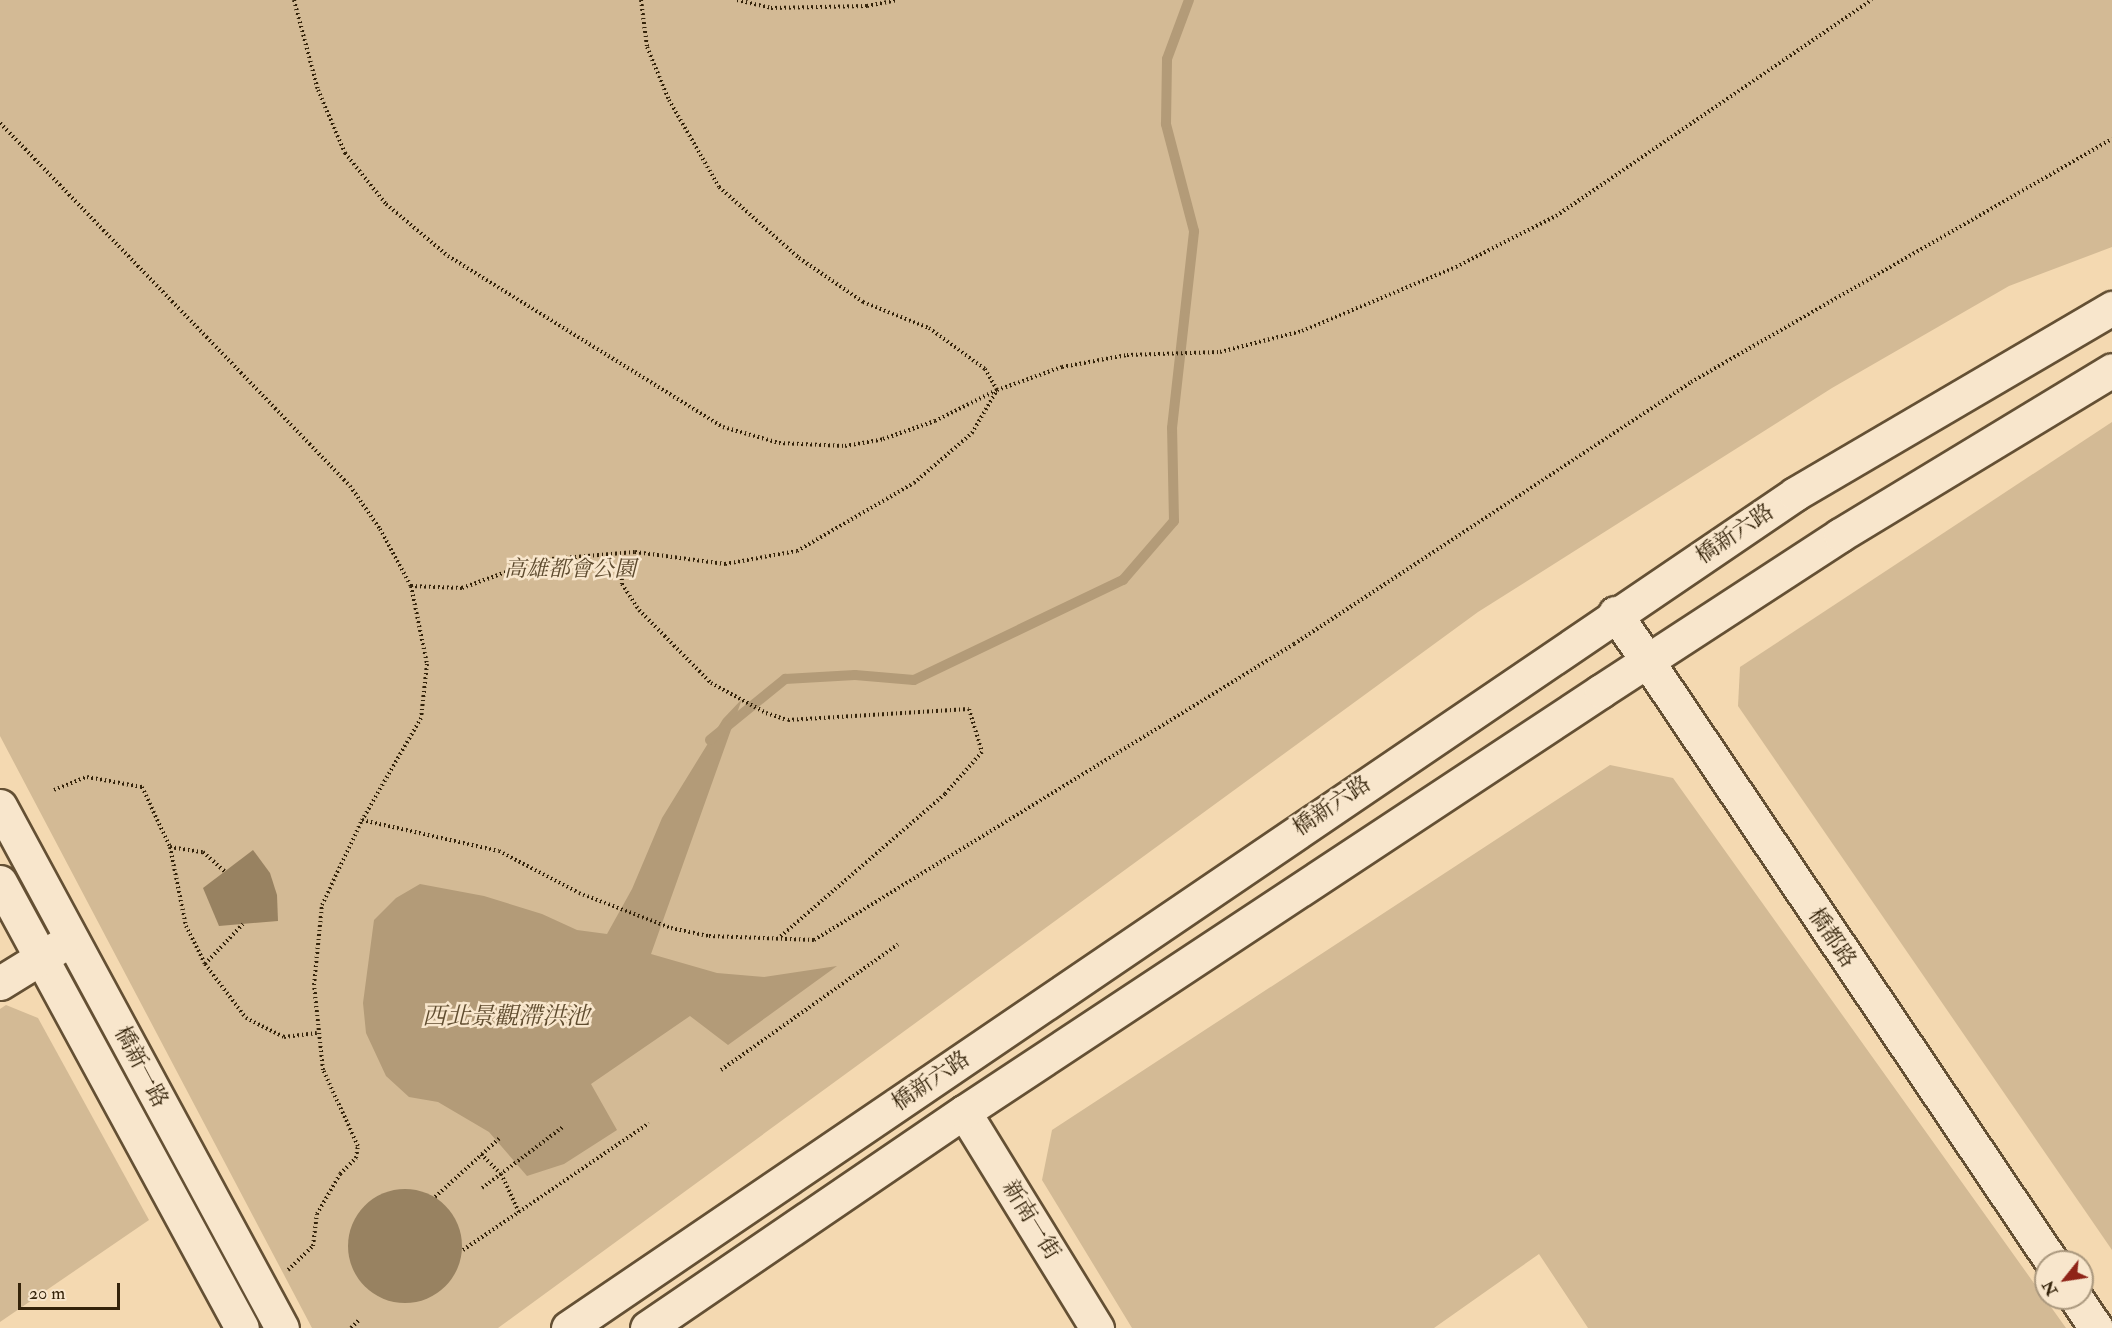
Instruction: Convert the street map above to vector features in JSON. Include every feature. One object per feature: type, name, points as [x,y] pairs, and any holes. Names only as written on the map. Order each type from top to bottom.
[{"type":"street","name":"橋新六路","points":[[568,1328],[1615,613],[1795,494],[2112,308]]},
{"type":"street","name":"橋新六路","points":[[647,1328],[964,1112],[1645,662],[1840,535],[2112,370]]},
{"type":"street","name":"橋都路","points":[[1615,613],[1645,662],[2044,1250]]},
{"type":"street","name":"橋新一路","points":[[0,806],[282,1328]]},
{"type":"street","name":"橋新一路","points":[[0,882],[242,1328]]},
{"type":"street","points":[[0,983],[72,939]]},
{"type":"street","name":"新南一街","points":[[964,1112],[1097,1328]]},
{"type":"street","points":[[2084,1310],[2097,1328]]},
{"type":"path","points":[[294,0],[318,90],[345,153],[386,204],[448,256],[723,427],[779,443],[845,446],[883,439],[935,421],[998,390],[1062,367],[1126,355],[1220,352],[1313,326],[1456,267],[1556,216],[1872,0]]},
{"type":"path","points":[[641,0],[647,47],[669,100],[719,187],[800,258],[863,302],[929,328],[986,369],[998,390]]},
{"type":"path","points":[[737,0],[771,8],[867,6],[897,0]]},
{"type":"path","points":[[0,123],[350,486],[380,529],[411,586],[427,664],[421,717],[362,820],[322,904],[315,973],[317,1033],[323,1070],[358,1146],[356,1158],[340,1174],[317,1214],[314,1246],[263,1293]]},
{"type":"path","points":[[362,820],[499,851],[579,893],[671,928],[709,936],[814,940],[1294,644],[1691,382],[2112,139]]},
{"type":"path","points":[[411,586],[462,588],[539,560],[621,556],[635,552],[725,564],[797,551],[914,483],[972,433],[998,390]]},
{"type":"path","points":[[621,556],[622,584],[639,610],[711,683],[766,712],[788,720],[969,709],[982,752],[945,794],[778,939]]},
{"type":"path","points":[[54,790],[87,777],[142,787],[170,847],[186,926],[205,964],[246,1018],[284,1037],[317,1033]]},
{"type":"path","points":[[170,847],[203,852],[225,872]]},
{"type":"path","points":[[205,964],[243,924]]},
{"type":"path","points":[[721,1070],[898,944]]},
{"type":"path","points":[[463,1250],[520,1214],[648,1123]]},
{"type":"path","points":[[482,1188],[563,1127]]},
{"type":"path","points":[[435,1197],[501,1137]]},
{"type":"path","points":[[481,1154],[501,1174],[520,1214]]},
{"type":"path","points":[[351,1328],[359,1320]]},
{"type":"green space","name":"高雄都會公園","points":[[0,0],[2112,0],[2112,247],[2009,286],[1832,388],[1478,612],[498,1328],[312,1328],[0,736]]},
{"type":"green space","points":[[2112,422],[2112,1250],[1738,706],[1740,667]]},
{"type":"green space","points":[[1610,765],[1673,778],[2034,1283],[2034,1310],[2053,1310],[2066,1328],[1588,1328],[1539,1254],[1434,1328],[1132,1328],[1042,1180],[1052,1130]]},
{"type":"green space","points":[[6,1005],[38,1018],[149,1220],[0,1322],[0,1009]]},
{"type":"water","name":"西北景觀滯洪池","points":[[742,699],[651,954],[717,973],[764,977],[837,966],[728,1045],[690,1016],[591,1084],[617,1130],[564,1164],[527,1176],[489,1132],[438,1102],[409,1097],[386,1076],[366,1033],[363,1003],[374,920],[396,898],[420,884],[484,896],[542,914],[577,930],[607,934],[632,889],[662,818],[723,719]]},
{"type":"building","points":[[253,850],[270,873],[277,895],[278,921],[219,926],[203,888]]},
{"type":"building","points":[[405,1189],[427,1193],[445,1206],[458,1224],[462,1246],[458,1268],[445,1286],[427,1299],[405,1303],[383,1299],[365,1286],[352,1268],[348,1246],[352,1224],[365,1206],[383,1193]]},
{"type":"waterway","points":[[710,740],[785,679],[855,675],[914,680],[1123,580],[1174,521],[1172,428],[1194,231],[1166,124],[1167,59],[1189,0]]}]
